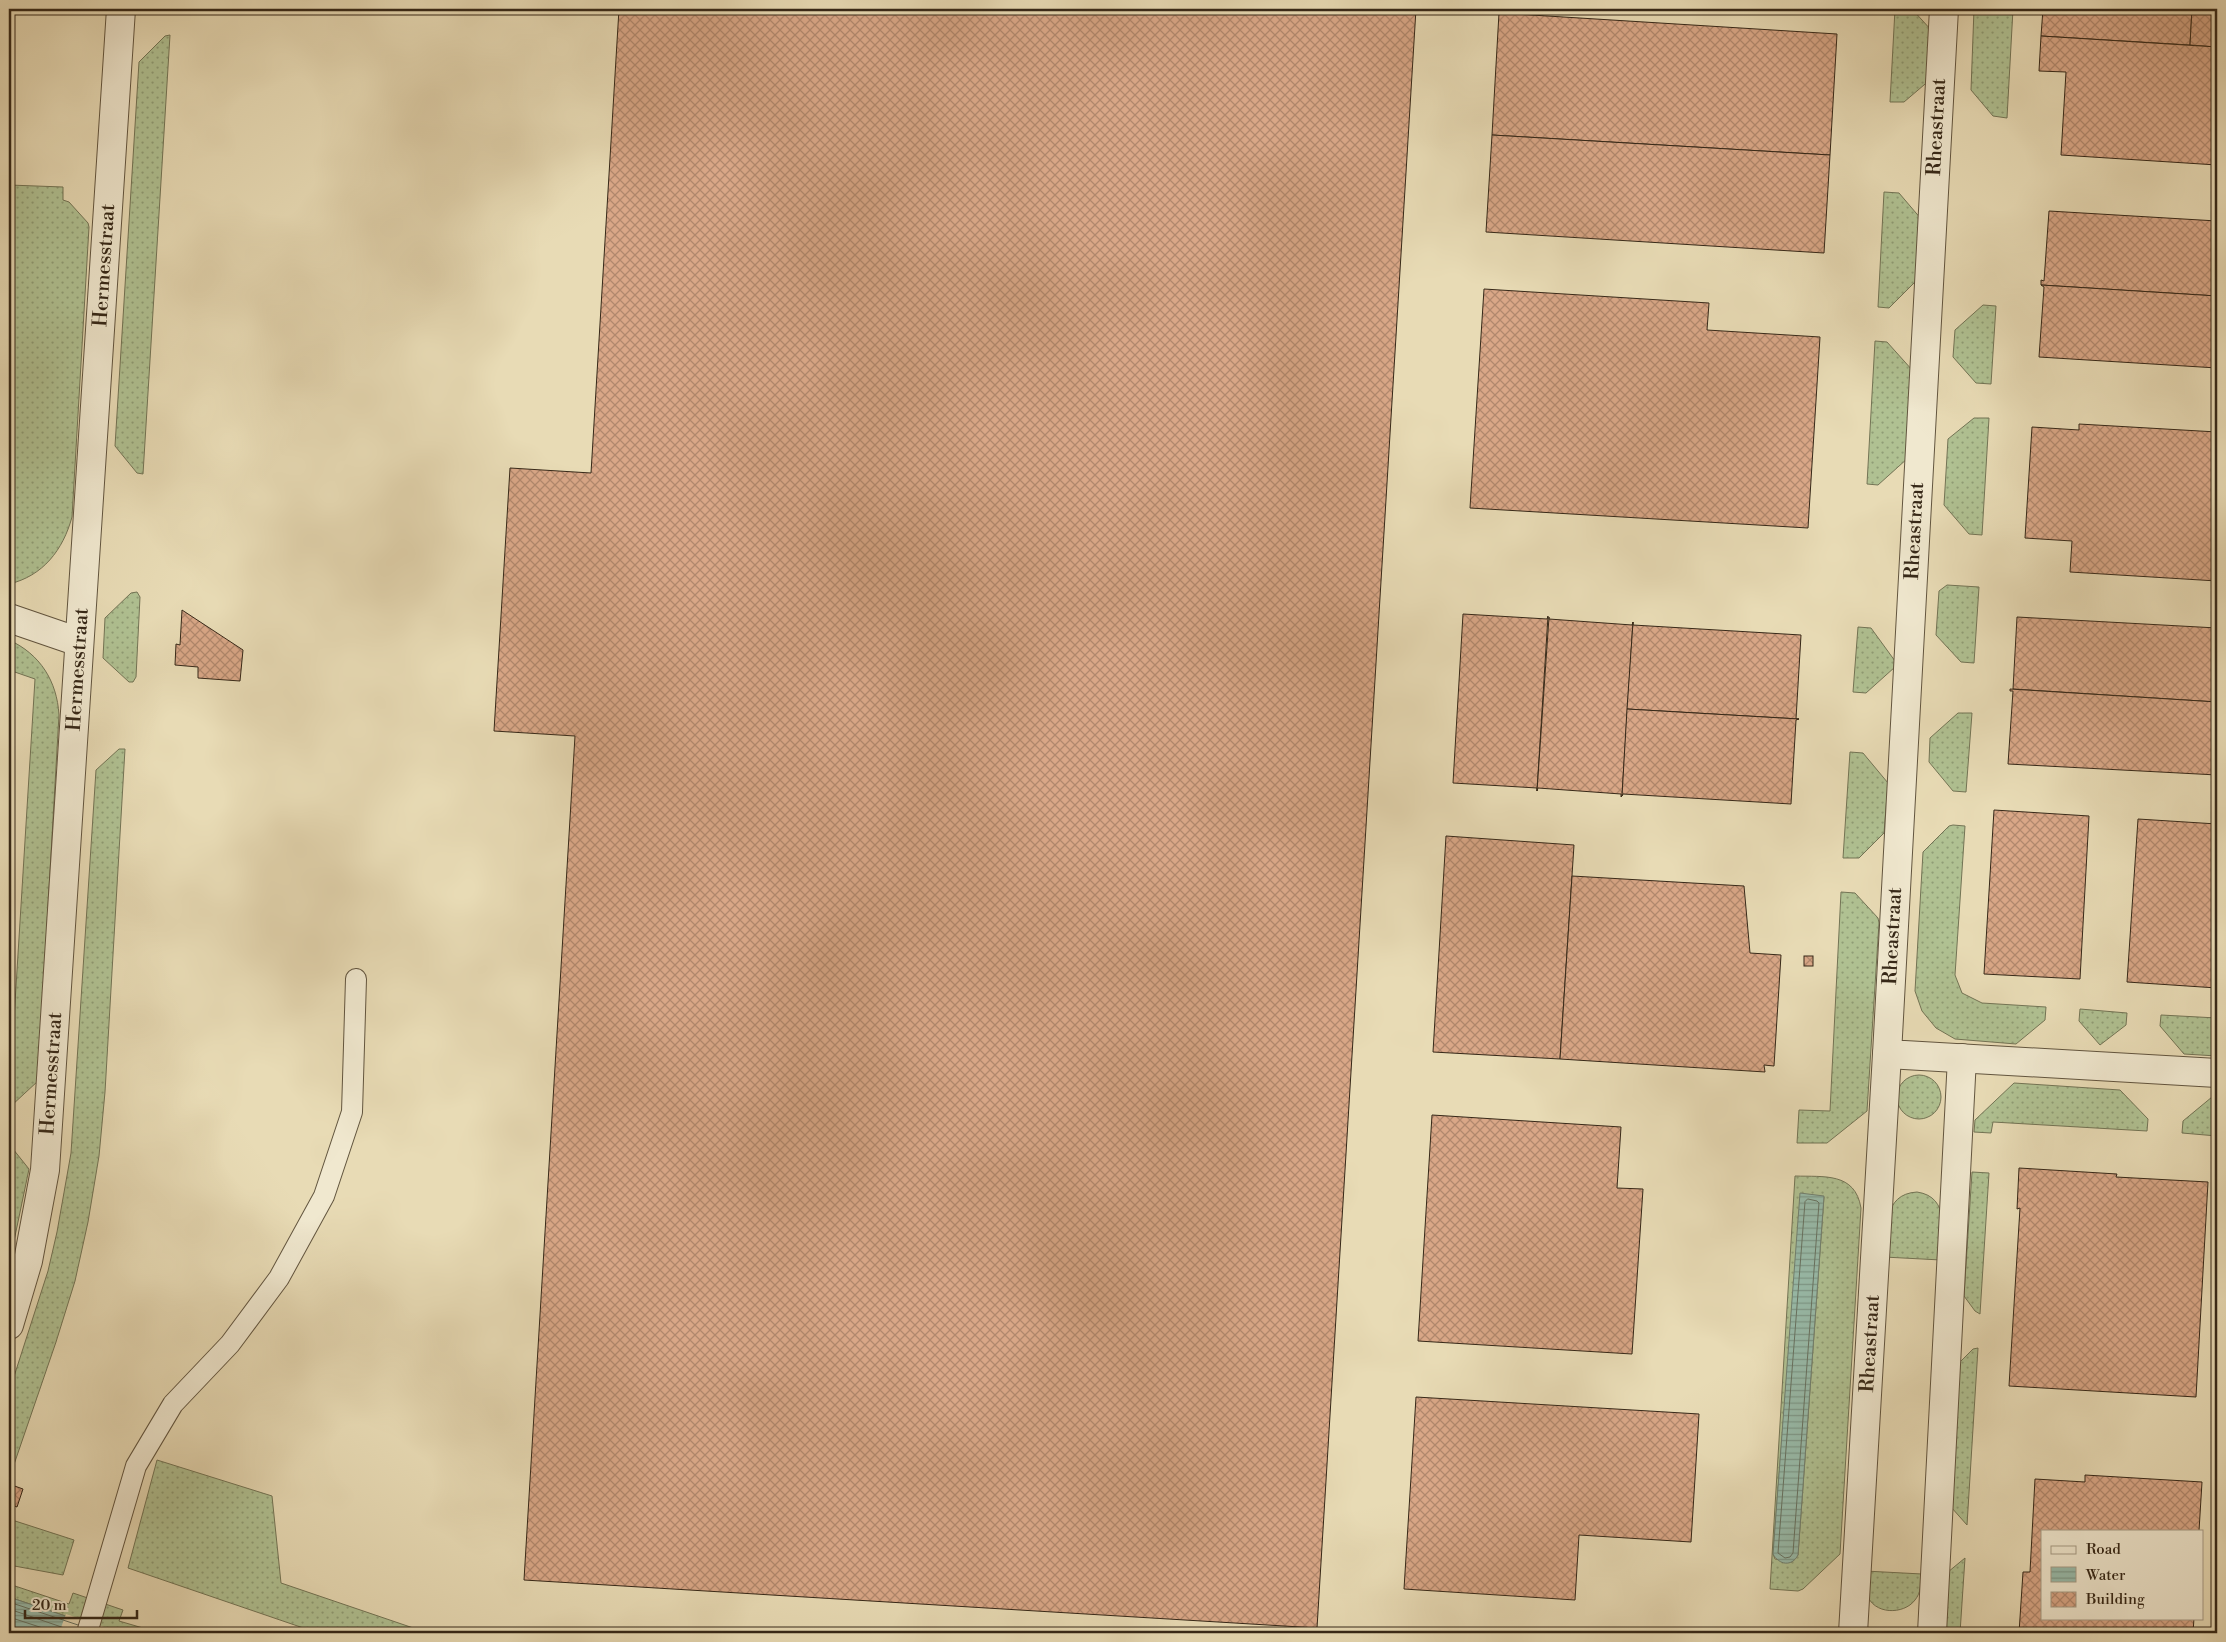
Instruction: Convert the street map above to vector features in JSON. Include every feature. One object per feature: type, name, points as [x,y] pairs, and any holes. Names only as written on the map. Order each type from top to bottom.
[{"type":"street","name":"Hermesstraat","points":[[9,1325],[28,1262],[45,1170],[122,9]]},
{"type":"street","name":"Rheastraat","points":[[1853,1633],[1887,1054],[1944,9]]},
{"type":"street","points":[[9,618],[79,642]]},
{"type":"street","points":[[1887,1054],[2217,1073]]},
{"type":"street","points":[[1932,1633],[1962,1058]]},
{"type":"lane","points":[[87,1633],[98,1602],[136,1466],[173,1404],[230,1344],[280,1278],[324,1196],[352,1112],[356,979]]},
{"type":"shaded area","points":[[1895,9],[1912,9],[1932,31],[1931,79],[1904,102],[1890,102]]},
{"type":"shaded area","points":[[1974,9],[2013,9],[2007,118],[1993,116],[1971,90]]},
{"type":"shaded area","points":[[170,35],[143,474],[137,473],[115,446],[139,62],[165,36]]},
{"type":"shaded area","points":[[9,185],[63,187],[63,200],[69,202],[88,223],[89,227],[72,517],[63,540],[50,560],[32,575],[9,584]]},
{"type":"shaded area","points":[[1884,192],[1899,193],[1922,220],[1919,278],[1889,308],[1878,307]]},
{"type":"shaded area","points":[[1983,305],[1996,306],[1991,384],[1976,383],[1953,357],[1955,330]]},
{"type":"shaded area","points":[[1875,341],[1887,342],[1913,371],[1908,458],[1878,485],[1867,484]]},
{"type":"shaded area","points":[[1974,418],[1989,418],[1982,535],[1969,534],[1944,505],[1948,439]]},
{"type":"shaded area","points":[[1947,585],[1979,587],[1974,663],[1961,662],[1936,635],[1939,591]]},
{"type":"shaded area","points":[[137,592],[140,597],[136,677],[133,682],[129,682],[103,658],[105,618],[131,593]]},
{"type":"shaded area","points":[[1858,627],[1871,628],[1895,661],[1895,667],[1866,693],[1853,692]]},
{"type":"shaded area","points":[[9,640],[30,653],[45,670],[55,691],[59,715],[38,1081],[11,1106],[9,1106],[9,1100],[35,679],[9,670]]},
{"type":"shaded area","points":[[1958,713],[1972,713],[1966,792],[1953,791],[1929,762],[1930,738]]},
{"type":"shaded area","points":[[119,749],[125,749],[105,1092],[99,1156],[88,1222],[75,1281],[9,1479],[9,1392],[48,1271],[71,1153],[96,770]]},
{"type":"shaded area","points":[[1850,752],[1863,753],[1888,783],[1884,833],[1859,858],[1843,858]]},
{"type":"shaded area","points":[[1949,826],[1965,826],[1955,975],[1962,993],[1982,1003],[2046,1007],[2045,1020],[2016,1044],[1955,1039],[1936,1028],[1922,1011],[1915,991],[1923,852]]},
{"type":"shaded area","points":[[1841,892],[1855,893],[1878,918],[1879,923],[1867,1111],[1827,1143],[1797,1143],[1799,1110],[1830,1111]]},
{"type":"shaded area","points":[[2080,1009],[2127,1013],[2126,1025],[2100,1045],[2079,1021]]},
{"type":"shaded area","points":[[2161,1015],[2217,1018],[2217,1056],[2184,1054],[2160,1026]]},
{"type":"shaded area","points":[[1915,1075],[1923,1075],[1935,1081],[1941,1097],[1935,1113],[1923,1119],[1915,1119],[1903,1113],[1897,1101],[1897,1093],[1903,1081]]},
{"type":"shaded area","points":[[2014,1083],[2120,1090],[2148,1119],[2147,1131],[1993,1122],[1991,1133],[1974,1132],[1975,1120]]},
{"type":"shaded area","points":[[2217,1096],[2217,1136],[2182,1133],[2183,1121],[2212,1097]]},
{"type":"shaded area","points":[[9,1144],[29,1169],[9,1265]]},
{"type":"shaded area","points":[[1972,1172],[1989,1173],[1980,1314],[1975,1311],[1964,1296]]},
{"type":"shaded area","points":[[1795,1176],[1827,1177],[1845,1182],[1852,1188],[1858,1196],[1861,1208],[1840,1554],[1803,1589],[1798,1591],[1770,1589]],"holes":[[[1801,1194],[1824,1197],[1798,1555],[1792,1562],[1775,1559],[1773,1554]]]},
{"type":"shaded area","points":[[1917,1192],[1928,1195],[1940,1209],[1943,1228],[1941,1260],[1884,1257],[1888,1216],[1892,1207],[1898,1199],[1906,1194]]},
{"type":"shaded area","points":[[1978,1348],[1967,1525],[1951,1507],[1960,1362],[1973,1349]]},
{"type":"shaded area","points":[[157,1460],[272,1496],[281,1583],[428,1633],[318,1633],[128,1568]]},
{"type":"shaded area","points":[[9,1519],[74,1540],[63,1575],[9,1565]]},
{"type":"shaded area","points":[[1965,1558],[1960,1633],[1944,1633],[1948,1572]]},
{"type":"shaded area","points":[[1865,1571],[1922,1574],[1920,1588],[1915,1600],[1910,1605],[1897,1610],[1882,1609],[1875,1606],[1867,1594]]},
{"type":"shaded area","points":[[9,1584],[69,1604],[73,1593],[123,1610],[119,1621],[160,1633],[116,1633],[9,1597]]},
{"type":"water","points":[[1800,1193],[1824,1196],[1798,1555],[1789,1563],[1785,1563],[1773,1554]]},
{"type":"water","points":[[9,1597],[116,1633],[9,1633]]},
{"type":"pier","points":[[66,1614],[116,1631],[115,1633],[59,1633]]},
{"type":"building","points":[[619,9],[1416,9],[1317,1628],[524,1580],[575,736],[494,731],[510,468],[591,473]]},
{"type":"building","points":[[2043,9],[2192,9],[2190,45],[2041,36]]},
{"type":"building","points":[[2192,9],[2217,9],[2217,47],[2190,45]]},
{"type":"building","points":[[1499,13],[1837,34],[1830,155],[1492,135]]},
{"type":"building","points":[[2041,36],[2217,47],[2217,165],[2061,155],[2066,72],[2039,71]]},
{"type":"building","points":[[1492,135],[1830,155],[1824,253],[1486,232]]},
{"type":"building","points":[[2049,211],[2217,221],[2217,296],[2041,285],[2041,280],[2044,281]]},
{"type":"building","points":[[2041,285],[2217,296],[2217,368],[2039,357],[2044,287]]},
{"type":"building","points":[[1484,289],[1709,303],[1707,330],[1820,337],[1808,528],[1470,508]]},
{"type":"building","points":[[2079,424],[2217,432],[2217,581],[2070,572],[2072,541],[2025,538],[2032,427],[2079,430]]},
{"type":"building","points":[[182,610],[243,650],[240,681],[198,678],[198,667],[175,665],[176,644],[180,645]]},
{"type":"building","points":[[1463,614],[1547,619],[1548,616],[1537,791],[1537,788],[1453,783]]},
{"type":"building","points":[[1549,617],[1549,619],[1632,625],[1633,622],[1621,797],[1621,794],[1538,788],[1537,791]]},
{"type":"building","points":[[2017,617],[2217,628],[2217,702],[2013,689]]},
{"type":"building","points":[[1633,622],[1633,625],[1801,635],[1796,719],[1627,709]]},
{"type":"building","points":[[2010,689],[2217,702],[2217,775],[2008,764],[2013,691],[2010,691]]},
{"type":"building","points":[[1627,709],[1799,719],[1796,720],[1791,804],[1623,794],[1622,796]]},
{"type":"building","points":[[1994,810],[2089,816],[2080,979],[1984,974]]},
{"type":"building","points":[[2138,819],[2217,824],[2217,988],[2127,982]]},
{"type":"building","points":[[1446,836],[1574,845],[1560,1059],[1433,1052]]},
{"type":"building","points":[[1572,876],[1744,886],[1750,953],[1781,955],[1774,1066],[1764,1065],[1765,1072],[1560,1059]]},
{"type":"building","points":[[1804,956],[1813,956],[1813,966],[1804,966]]},
{"type":"building","points":[[1432,1115],[1621,1127],[1617,1188],[1643,1189],[1632,1354],[1418,1341]]},
{"type":"building","points":[[2019,1168],[2117,1174],[2116,1177],[2208,1182],[2196,1397],[2009,1386],[2020,1208],[2017,1209]]},
{"type":"building","points":[[1416,1397],[1699,1414],[1691,1542],[1579,1535],[1575,1600],[1404,1589]]},
{"type":"building","points":[[2085,1475],[2202,1482],[2199,1530],[2041,1530],[2041,1620],[2194,1620],[2193,1633],[2019,1633],[2023,1572],[2030,1572],[2035,1479],[2085,1482]]},
{"type":"building","points":[[9,1484],[23,1489],[17,1507],[9,1504]]}]
